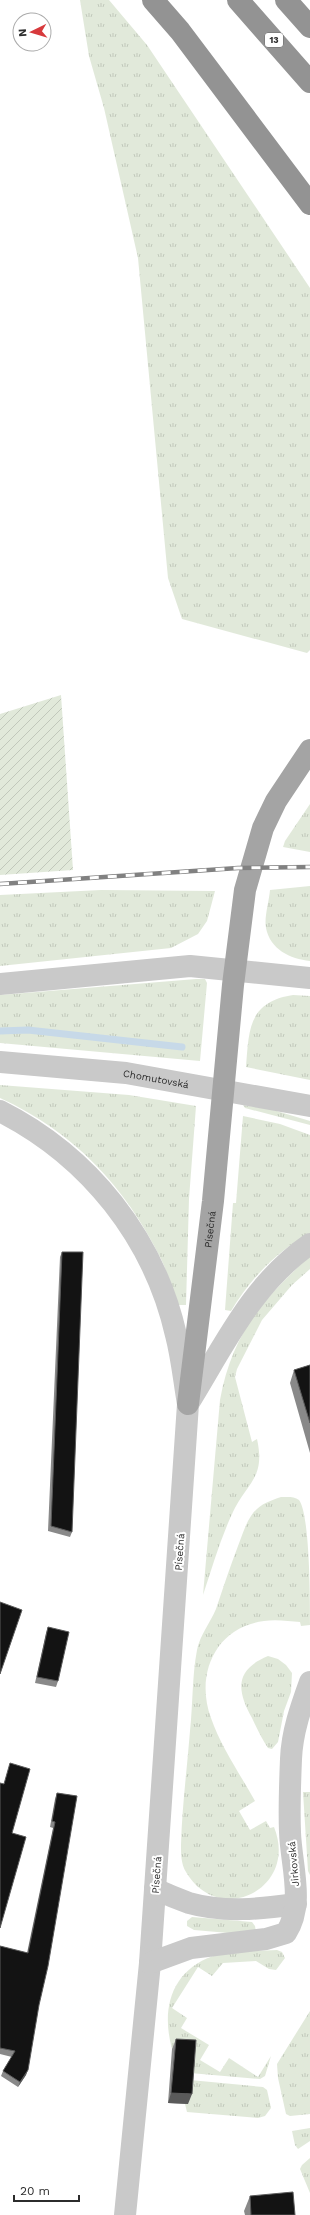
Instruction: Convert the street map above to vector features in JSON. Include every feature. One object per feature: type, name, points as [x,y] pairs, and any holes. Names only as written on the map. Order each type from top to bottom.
[{"type":"highway","points":[[153,0],[180,31],[310,204]]},
{"type":"highway","name":"13","points":[[238,0],[310,82]]},
{"type":"highway","points":[[286,0],[310,27]]},
{"type":"main road","name":"Písečná","points":[[188,1404],[213,1201],[234,978],[245,890],[263,828],[276,801],[310,750]]},
{"type":"street","points":[[0,984],[190,966],[234,978],[310,978]]},
{"type":"street","name":"Chomutovská","points":[[0,1062],[126,1073],[310,1106]]},
{"type":"street","points":[[0,1111],[40,1134],[80,1166],[109,1197],[132,1232],[150,1263],[170,1313],[176,1335],[188,1404]]},
{"type":"street","points":[[188,1404],[251,1300],[277,1271],[310,1244]]},
{"type":"street","name":"Písečná","points":[[125,2215],[150,1964],[188,1404]]},
{"type":"street","name":"Jirkovská","points":[[150,1964],[191,1948],[266,1939],[286,1933],[293,1922],[296,1904],[290,1832],[291,1757],[296,1722],[310,1682]]},
{"type":"street","points":[[155,1889],[190,1903],[228,1910],[263,1909],[296,1904]]},
{"type":"green space","points":[[80,0],[109,0],[147,45],[310,288],[310,650],[307,653],[182,619],[168,578],[138,258],[104,108],[89,56]]},
{"type":"green space","points":[[61,695],[73,870],[0,875],[0,714]]},
{"type":"green space","points":[[310,804],[310,852],[283,847],[285,841]]},
{"type":"green space","points":[[310,886],[310,961],[295,958],[282,952],[276,947],[268,935],[266,928],[266,914],[270,890]]},
{"type":"green space","points":[[101,890],[215,891],[207,921],[198,934],[171,948],[0,966],[0,895]]},
{"type":"green space","points":[[205,979],[207,983],[200,1061],[0,1043],[0,995]]},
{"type":"green space","points":[[293,995],[310,996],[310,1080],[246,1067],[250,1030],[259,1011],[267,1004]]},
{"type":"green space","points":[[0,1085],[129,1095],[196,1106],[189,1199],[186,1305],[177,1305],[161,1259],[147,1233],[114,1185],[95,1164],[51,1127],[0,1098]]},
{"type":"green space","points":[[243,1105],[270,1109],[310,1121],[310,1125],[245,1108]]},
{"type":"green space","points":[[243,1116],[280,1124],[310,1135],[310,1233],[286,1248],[265,1267],[238,1299],[231,1311],[225,1310],[233,1203],[236,1203]]},
{"type":"green space","points":[[310,1256],[310,1269],[292,1285],[262,1320],[237,1369],[235,1377],[252,1442],[257,1439],[259,1463],[253,1480],[232,1514],[216,1554],[203,1595],[220,1400],[225,1377],[232,1356],[241,1337],[252,1320],[277,1288]]},
{"type":"green space","points":[[281,1497],[290,1497],[299,1500],[303,1508],[309,1559],[310,1625],[301,1626],[300,1622],[268,1620],[247,1625],[233,1633],[221,1643],[213,1656],[208,1670],[206,1686],[207,1702],[215,1729],[225,1750],[255,1801],[239,1811],[250,1830],[266,1821],[270,1828],[274,1827],[279,1849],[275,1868],[266,1883],[252,1894],[235,1899],[217,1897],[200,1889],[186,1872],[181,1855],[182,1816],[195,1660],[200,1639],[216,1609],[249,1519],[260,1506]]},
{"type":"green space","points":[[268,1656],[278,1659],[286,1665],[292,1673],[291,1692],[284,1711],[278,1742],[272,1749],[268,1748],[260,1734],[243,1699],[242,1690],[244,1675],[249,1668]]},
{"type":"green space","points":[[303,1792],[310,1792],[310,1875],[308,1871]]},
{"type":"green space","points":[[192,1917],[252,1922],[255,1926],[256,1932],[252,1935],[194,1930],[187,1926],[187,1921]]},
{"type":"green space","points":[[277,1950],[282,1952],[285,1958],[276,1970],[269,1969],[256,1961],[223,1963],[212,1976],[198,1967],[172,2008],[187,2018],[181,2028],[209,2045],[200,2060],[220,2072],[229,2058],[258,2077],[271,2056],[265,2076],[260,2079],[190,2073],[192,2050],[172,2049],[169,2034],[169,2006],[179,1981],[187,1971],[213,1956],[236,1952]]},
{"type":"green space","points":[[310,2011],[310,2114],[290,2116],[286,2114],[278,2078],[277,2064]]},
{"type":"green space","points":[[190,2080],[263,2087],[267,2090],[271,2108],[265,2116],[258,2118],[187,2112],[185,2104],[188,2104]]},
{"type":"green space","points":[[310,2128],[310,2141],[298,2149],[295,2145],[292,2131]]},
{"type":"green space","points":[[310,2158],[310,2193],[300,2169],[302,2165]]},
{"type":"building","points":[[62,1252],[83,1252],[72,1532],[51,1526]]},
{"type":"building","points":[[310,1365],[310,1423],[294,1370]]},
{"type":"building","points":[[0,1602],[22,1610],[0,1674]]},
{"type":"building","points":[[48,1627],[69,1632],[58,1681],[37,1677]]},
{"type":"building","points":[[10,1763],[30,1769],[12,1833],[26,1837],[0,1928],[0,1783],[4,1784]]},
{"type":"building","points":[[57,1793],[77,1796],[48,1966],[39,2005],[28,2070],[20,2082],[3,2071],[15,2051],[0,2048],[0,1946],[28,1953],[55,1822],[52,1821]]},
{"type":"building","points":[[176,2039],[196,2040],[192,2094],[171,2093]]},
{"type":"building","points":[[293,2192],[295,2215],[251,2215],[250,2196]]},
{"type":"waterway","points":[[0,1031],[28,1030],[182,1047]]},
{"type":"railway","points":[[0,884],[238,868],[310,867]]}]
